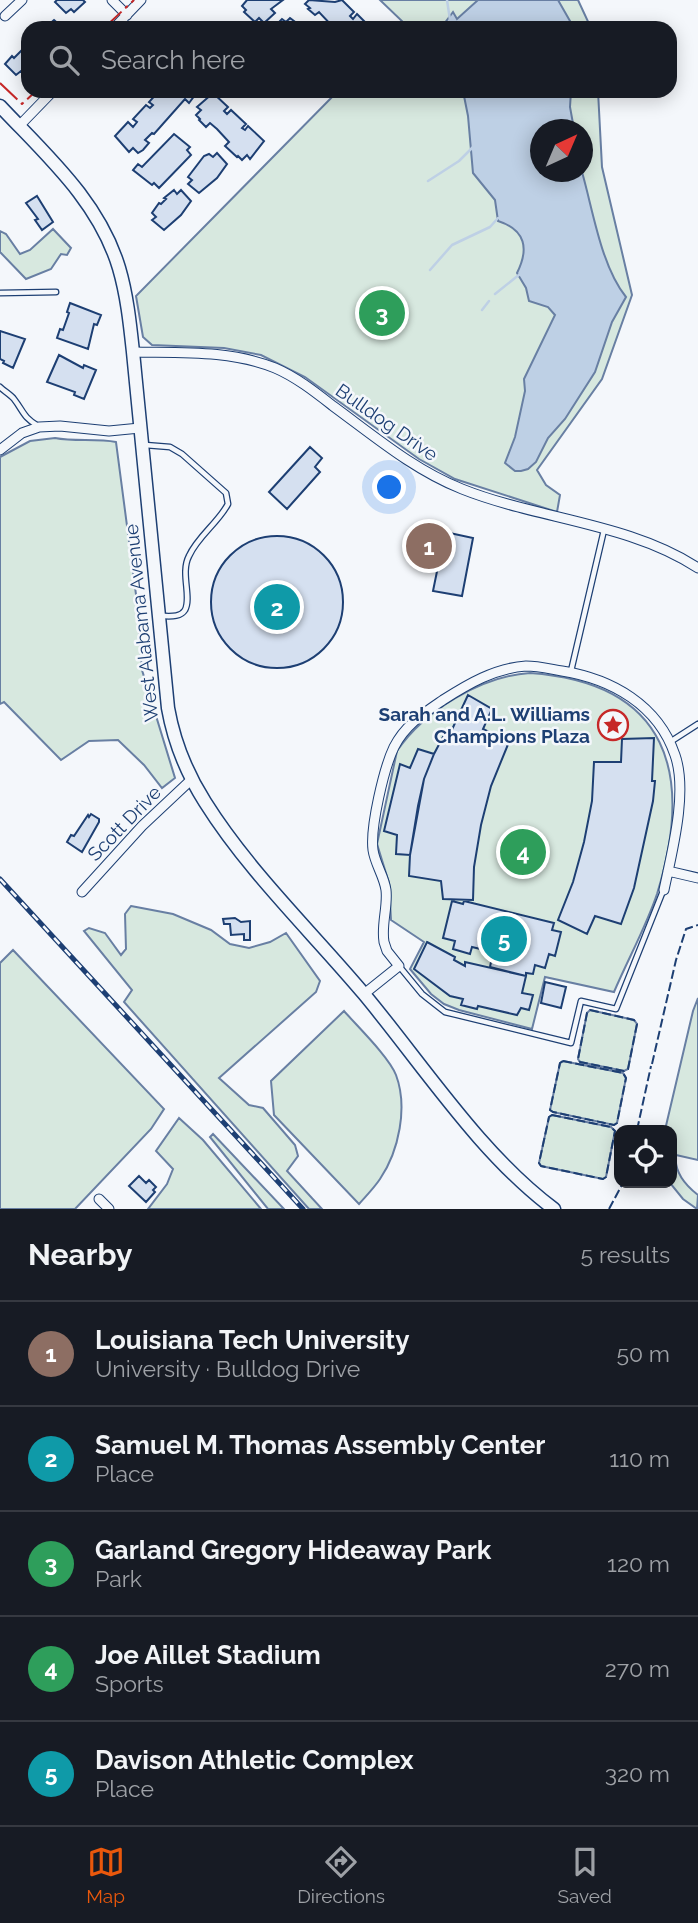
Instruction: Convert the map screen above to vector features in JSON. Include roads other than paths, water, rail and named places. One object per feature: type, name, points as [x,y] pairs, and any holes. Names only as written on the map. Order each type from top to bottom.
[{"type":"main road","name":"West Alabama Avenue","points":[[0,106],[75,185],[94,211],[105,232],[123,282],[133,352],[172,731],[192,779],[236,844],[364,994],[486,1144],[515,1175],[554,1209]]},
{"type":"street","points":[[5,16],[22,0]]},
{"type":"street","points":[[112,0],[127,15]]},
{"type":"street","points":[[121,21],[141,0]]},
{"type":"street","points":[[19,126],[46,98]]},
{"type":"street","name":"Bulldog Drive","points":[[133,352],[208,354],[253,361],[278,369],[311,389],[413,464],[442,480],[478,495],[605,529],[667,551],[698,568]]},
{"type":"street","points":[[0,450],[22,433],[39,426],[109,431],[140,428]]},
{"type":"street","points":[[364,994],[399,967],[384,943],[385,887],[374,856],[372,837],[394,747],[415,720],[459,690],[488,675],[526,666],[570,672],[597,679],[623,691],[649,713],[670,742],[681,786],[664,890]]},
{"type":"street","name":"Scott Drive","points":[[82,892],[142,826],[192,779]]},
{"type":"street","points":[[668,871],[698,878]]},
{"type":"street","points":[[99,1199],[109,1209]]},
{"type":"lane","points":[[0,293],[56,292]]},
{"type":"lane","points":[[0,387],[14,399],[20,411],[30,421],[39,426]]},
{"type":"lane","points":[[142,445],[170,447],[182,454],[226,493],[228,504],[188,556],[184,570],[187,604],[184,612],[178,616],[159,616]]},
{"type":"lane","points":[[570,672],[605,529]]},
{"type":"lane","points":[[670,742],[698,724]]},
{"type":"lane","points":[[399,967],[422,993],[445,1012],[571,1043],[582,1001],[616,1009],[664,890]]},
{"type":"water","points":[[478,0],[558,0],[570,21],[446,21],[453,12],[457,19]]},
{"type":"water","points":[[464,98],[571,98],[572,119],[530,119],[530,182],[584,182],[604,254],[626,297],[612,322],[595,372],[565,419],[548,438],[536,462],[521,471],[515,471],[505,463],[515,437],[525,391],[524,379],[555,315],[548,307],[529,301],[526,288],[517,273],[523,256],[522,241],[514,230],[498,221],[495,200],[473,173]]},
{"type":"waterway","points":[[447,0],[450,20]]},
{"type":"waterway","points":[[428,181],[459,161],[473,147]]},
{"type":"waterway","points":[[430,270],[452,245],[490,227],[498,218]]},
{"type":"waterway","points":[[495,294],[520,274]]},
{"type":"waterway","points":[[482,310],[489,301]]},
{"type":"railway","points":[[0,879],[303,1209]]},
{"type":"place","name":"Garland Gregory Hideaway Park","points":[[382,313]]},
{"type":"place","name":"Louisiana Tech University","points":[[429,546]]},
{"type":"place","name":"Samuel M. Thomas Assembly Center","points":[[277,607]]},
{"type":"place","name":"Sarah and A.L. Williams Champions Plaza","points":[[613,725]]},
{"type":"place","name":"Joe Aillet Stadium","points":[[523,852]]},
{"type":"place","name":"Davison Athletic Complex","points":[[504,939]]}]
